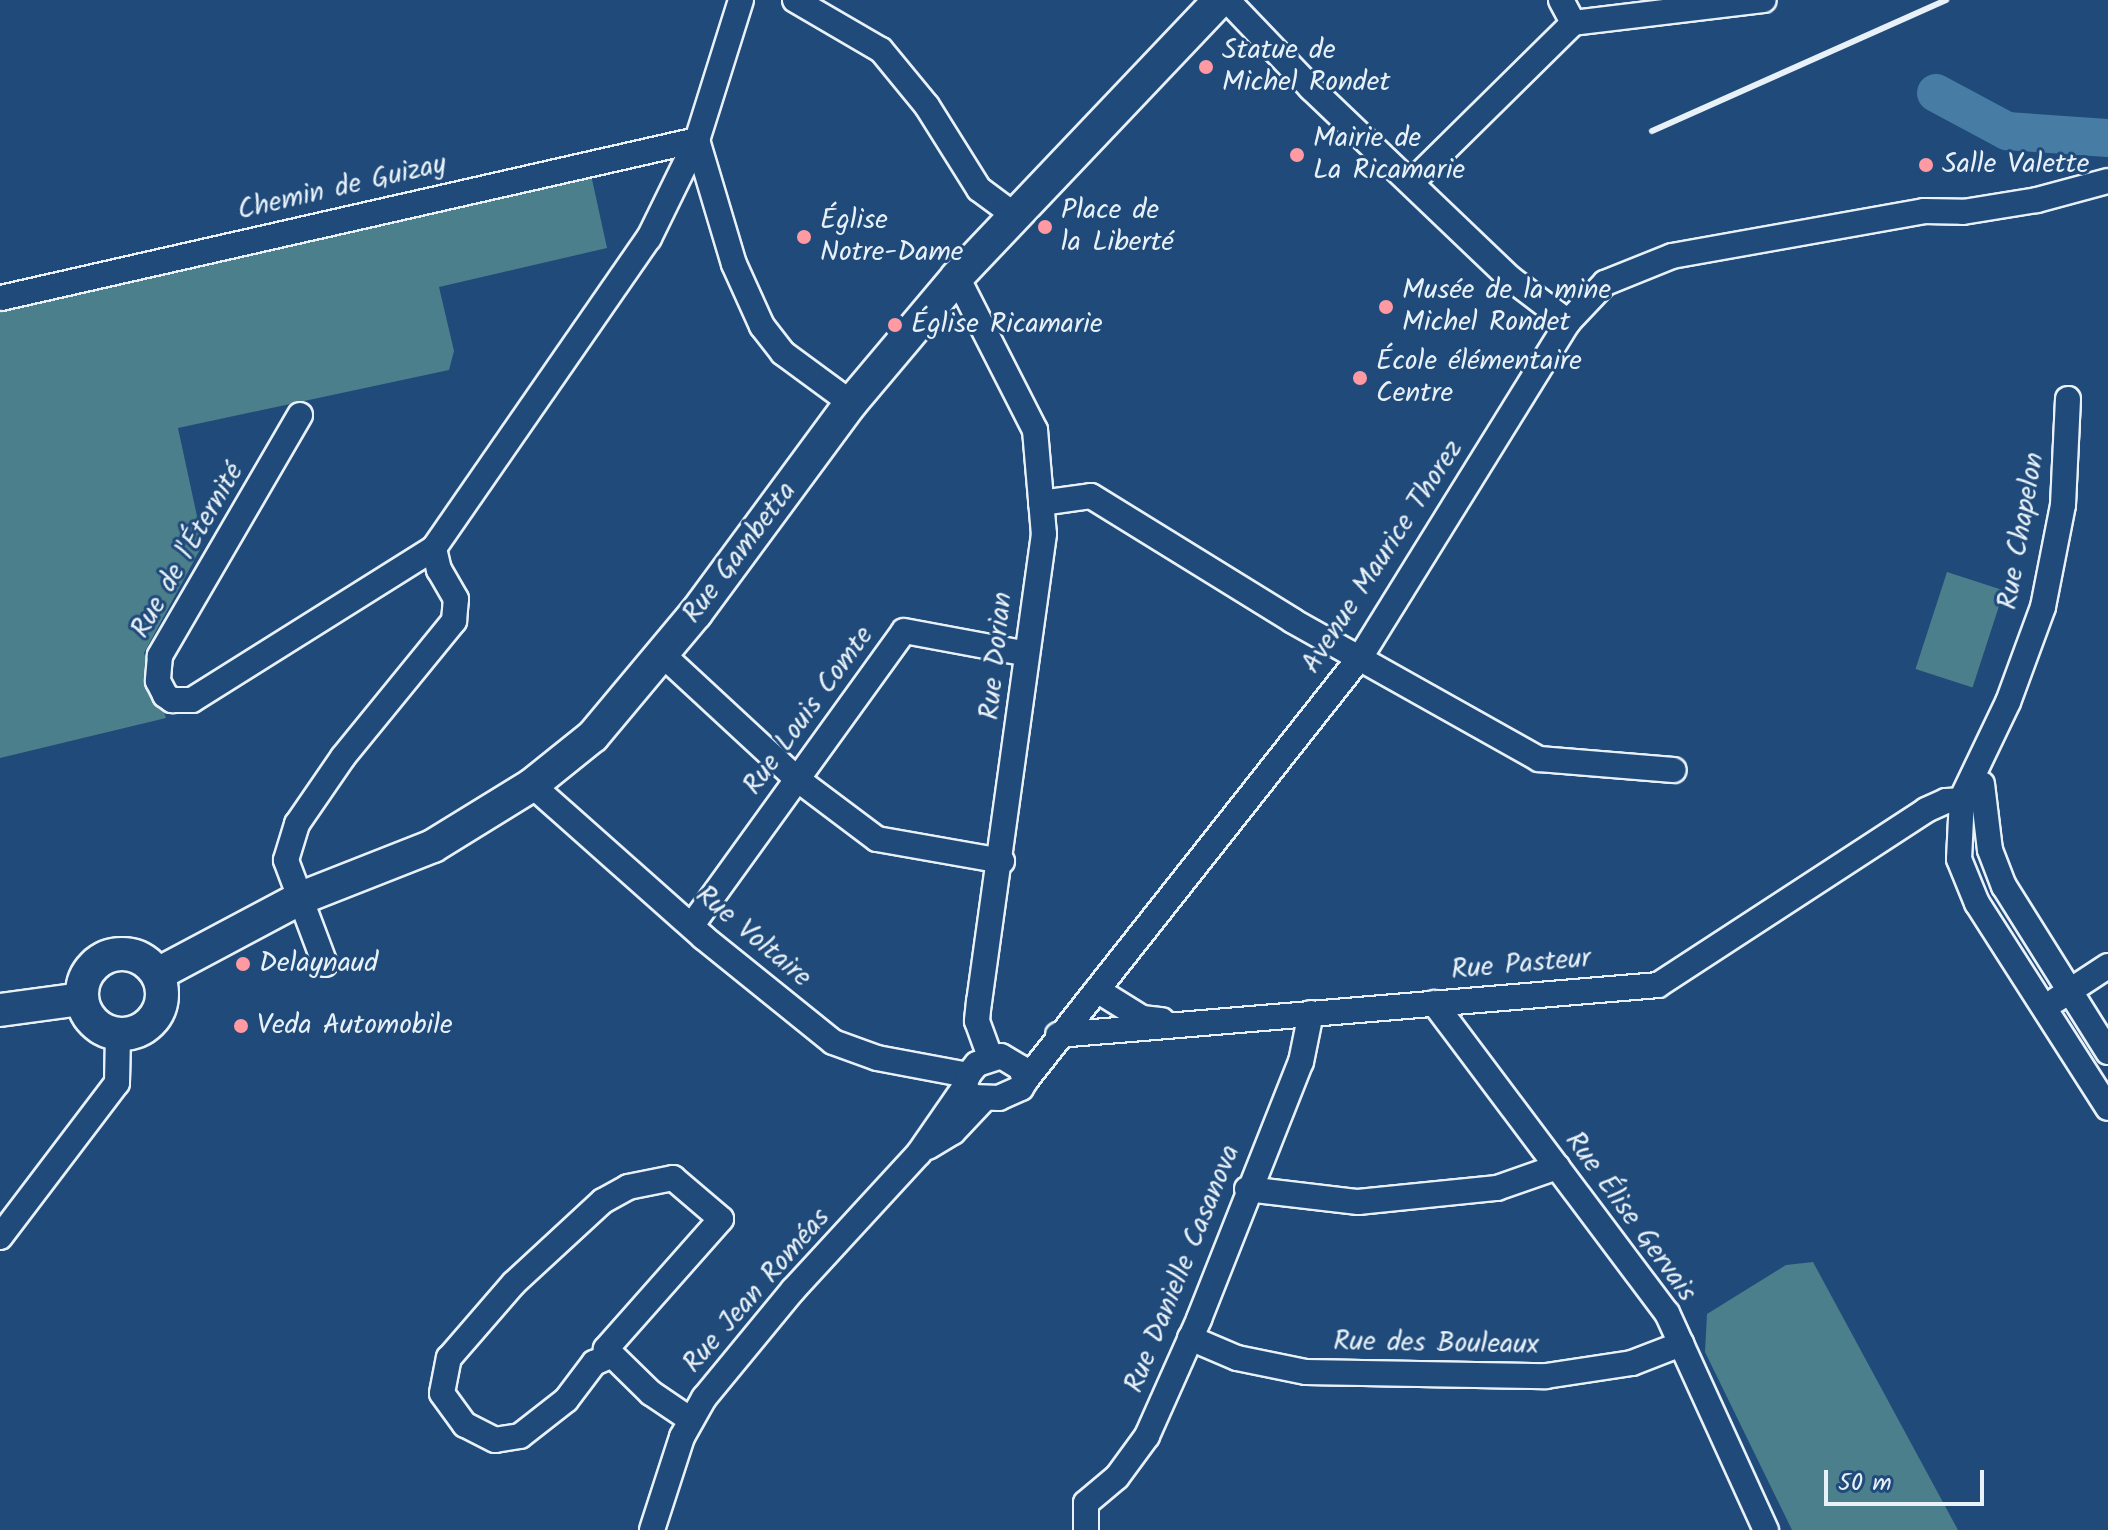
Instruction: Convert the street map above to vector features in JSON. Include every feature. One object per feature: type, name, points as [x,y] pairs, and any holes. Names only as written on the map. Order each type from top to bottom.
[{"type":"main road","name":"Rue Gambetta","points":[[158,974],[301,898],[433,846],[532,785],[593,736],[663,655],[851,403],[957,277],[1220,0]]},
{"type":"main road","points":[[109,955],[140,958],[158,974],[162,998],[157,1014],[147,1026],[118,1035],[102,1030],[86,1015],[81,999],[85,975],[109,955]]},
{"type":"main road","points":[[0,1010],[81,999]]},
{"type":"street","name":"Rue de l'Éternité","points":[[300,415],[160,656],[158,681],[165,695],[172,700],[192,700],[434,548],[649,238],[697,140],[741,0]]},
{"type":"street","points":[[795,0],[881,50],[927,106],[979,189],[1014,215]]},
{"type":"street","points":[[1227,0],[1311,88],[1534,299],[1568,322]]},
{"type":"street","points":[[1561,0],[1573,23]]},
{"type":"street","points":[[1412,182],[1573,23],[1764,0]]},
{"type":"street","name":"Chemin de Guizay","points":[[1,298],[697,140]]},
{"type":"street","points":[[697,140],[734,264],[762,326],[783,353],[851,403]]},
{"type":"street","name":"Avenue Maurice Thorez","points":[[1025,1081],[1058,1035],[1361,656],[1568,322],[1605,283],[1672,256],[1924,211],[1963,212],[2037,200],[2108,181]]},
{"type":"street","name":"Rue Dorian","points":[[957,277],[1035,430],[1044,534],[1023,653],[1025,688],[977,1021],[1000,1058],[1025,1081]]},
{"type":"street","name":"Rue Chapelon","points":[[1972,798],[1981,757],[2008,702],[2043,607],[2063,505],[2068,399]]},
{"type":"street","points":[[1041,503],[1091,496],[1293,621],[1361,656],[1539,759],[1674,770]]},
{"type":"street","points":[[325,964],[286,860],[297,824],[343,757],[454,621],[456,599],[439,570],[434,548]]},
{"type":"street","name":"Rue Louis Comte","points":[[692,925],[904,631],[1023,653]]},
{"type":"street","points":[[663,655],[797,779],[877,839],[1002,861]]},
{"type":"street","name":"Rue Voltaire","points":[[532,785],[692,925],[833,1042],[971,1088]]},
{"type":"street","points":[[1972,798],[2004,886],[2108,1052]]},
{"type":"street","points":[[1972,798],[1959,859],[1977,903],[2108,1108]]},
{"type":"street","name":"Rue Pasteur","points":[[1058,1035],[1658,985],[1709,957],[1827,874],[1926,810],[1972,798]]},
{"type":"street","points":[[2044,1007],[2108,966]]},
{"type":"street","name":"Rue Pasteur","points":[[1097,990],[1142,1018],[1188,1023]]},
{"type":"street","name":"Rue Élise Gervais","points":[[1434,1003],[1667,1313],[1758,1529]]},
{"type":"street","name":"Rue Danielle Casanova","points":[[1086,1530],[1086,1503],[1117,1477],[1147,1436],[1190,1338],[1247,1189],[1301,1062],[1311,1013]]},
{"type":"street","points":[[0,1237],[117,1083],[118,1035]]},
{"type":"street","name":"Avenue Maurice Thorez","points":[[971,1088],[1000,1058],[1058,1035]]},
{"type":"street","points":[[971,1088],[1021,1088],[1025,1081]]},
{"type":"street","name":"Rue Jean Roméas","points":[[652,1530],[691,1420],[740,1351],[919,1153],[953,1132],[971,1088]]},
{"type":"street","points":[[1247,1189],[1358,1202],[1497,1188],[1557,1167]]},
{"type":"street","points":[[608,1357],[594,1363],[566,1400],[520,1436],[495,1440],[465,1425],[442,1393],[449,1358],[514,1283],[603,1201],[628,1187],[673,1178],[721,1219],[606,1349],[608,1357],[691,1420]]},
{"type":"street","name":"Rue des Bouleaux","points":[[1190,1338],[1237,1358],[1306,1372],[1546,1376],[1632,1363],[1681,1344]]},
{"type":"green space","points":[[590,170],[607,248],[439,287],[454,351],[449,370],[178,428],[203,544],[144,653],[166,718],[0,758],[0,309]]},
{"type":"green space","points":[[1947,572],[2004,591],[1973,688],[1915,669]]},
{"type":"green space","points":[[1813,1262],[1958,1530],[1792,1530],[1705,1352],[1707,1314],[1786,1265]]},
{"type":"waterway","points":[[1936,93],[2007,131],[2108,138]]},
{"type":"railway","points":[[1652,131],[1946,0]]},
{"type":"place","name":"Statue de Michel Rondet","points":[[1206,67]]},
{"type":"place","name":"Mairie de La Ricamarie","points":[[1297,155]]},
{"type":"place","name":"Salle Valette","points":[[1926,165]]},
{"type":"place","name":"Place de la Liberté","points":[[1045,227]]},
{"type":"place","name":"Église Notre-Dame","points":[[804,237]]},
{"type":"place","name":"Musée de la mine Michel Rondet","points":[[1386,307]]},
{"type":"place","name":"Église Ricamarie","points":[[895,325]]},
{"type":"place","name":"École élémentaire Centre","points":[[1360,378]]},
{"type":"place","name":"Delaynaud","points":[[243,964]]},
{"type":"place","name":"Veda Automobile","points":[[241,1026]]}]
